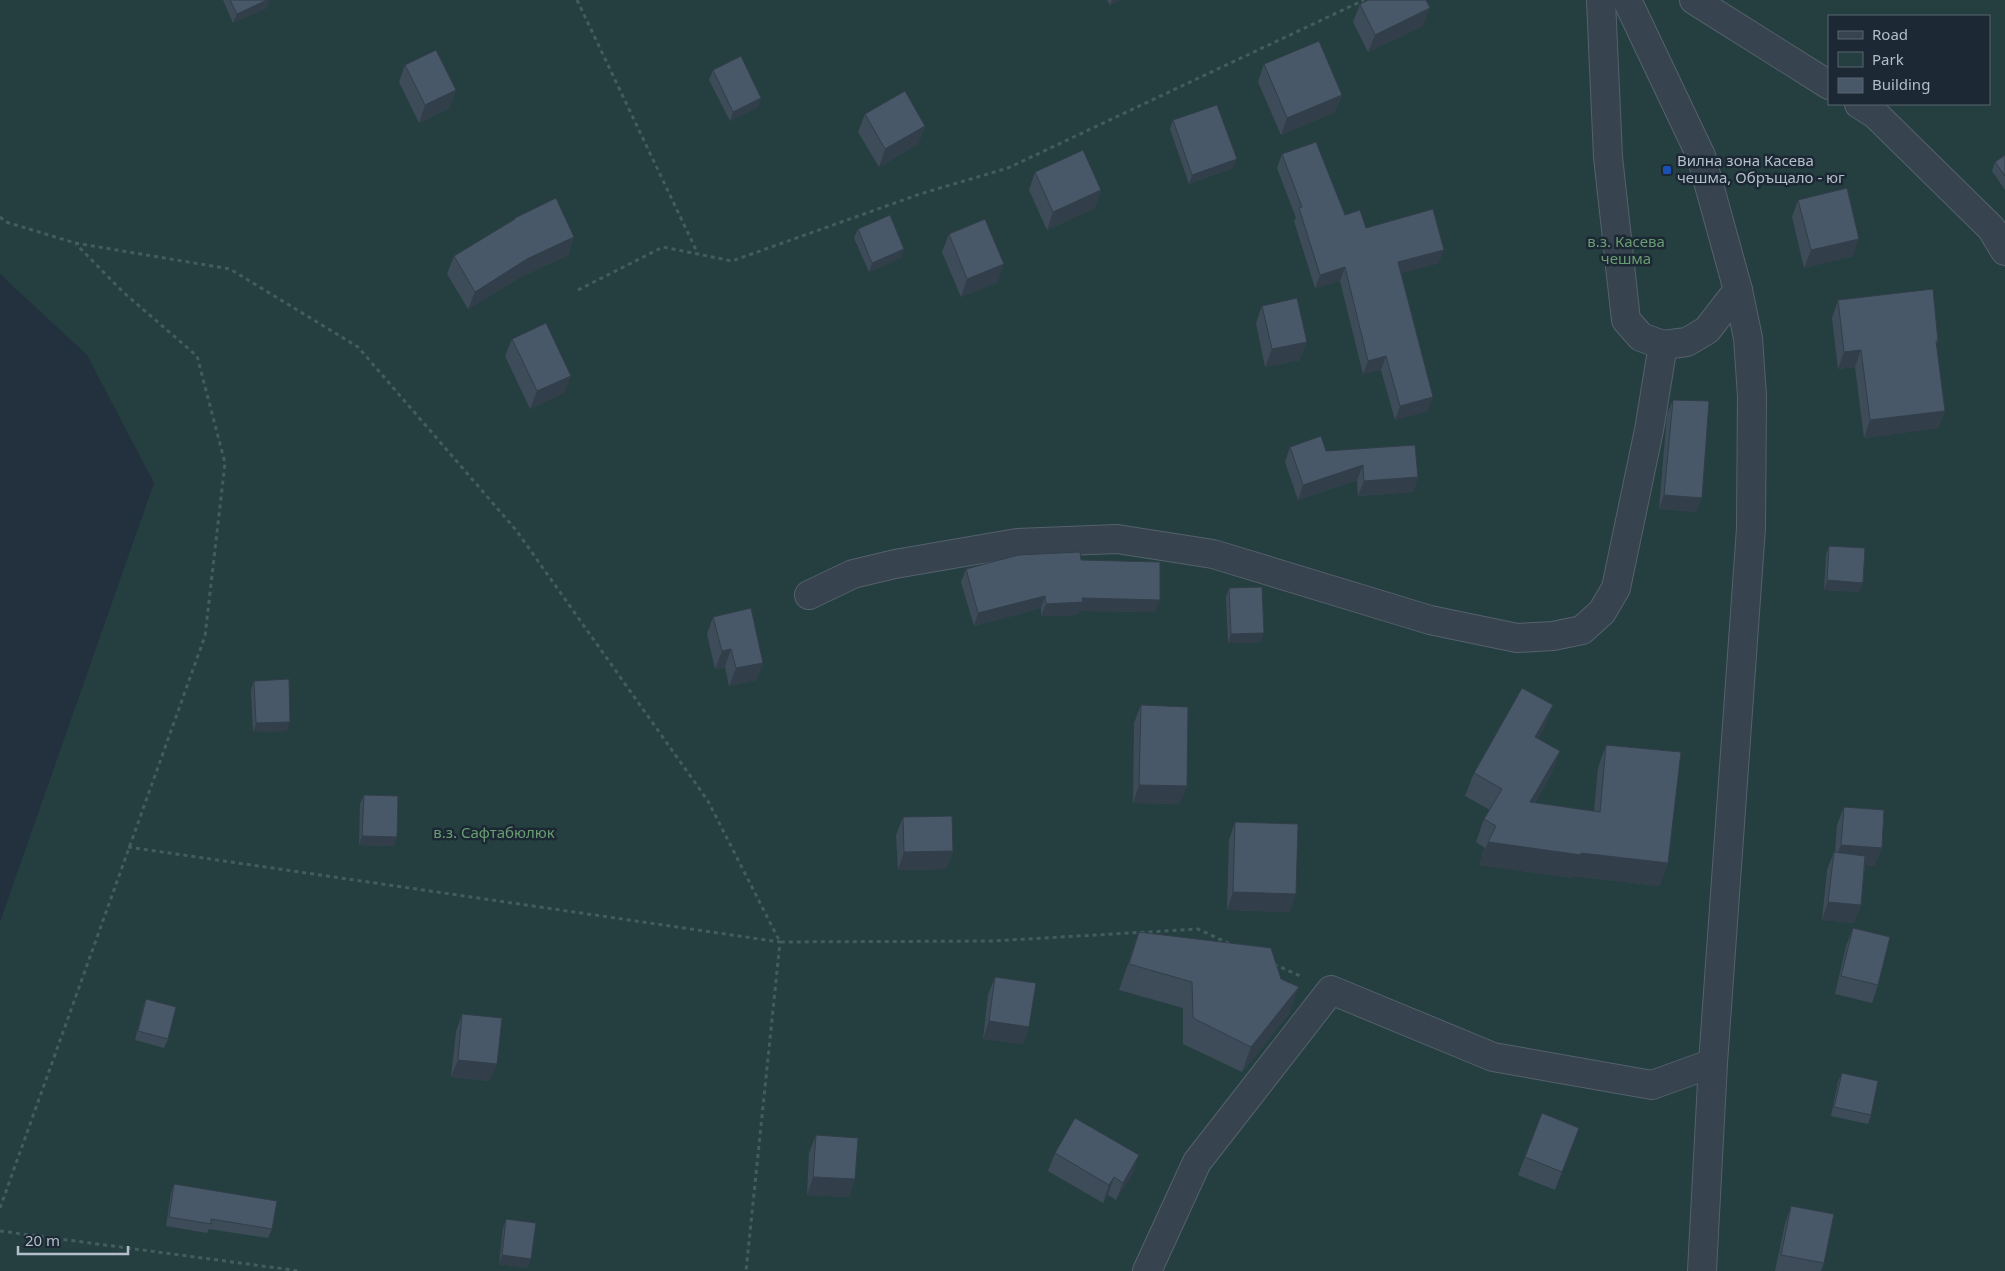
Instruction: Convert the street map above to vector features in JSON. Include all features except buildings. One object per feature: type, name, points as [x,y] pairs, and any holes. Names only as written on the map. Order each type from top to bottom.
[{"type":"street","points":[[1601,0],[1608,156],[1626,320],[1641,337],[1663,345],[1687,342],[1707,330],[1738,290]]},
{"type":"street","points":[[1627,0],[1701,156],[1738,290],[1748,338],[1752,396],[1751,528],[1713,1063],[1702,1271]]},
{"type":"street","points":[[1694,0],[1828,84]]},
{"type":"street","points":[[1861,105],[1876,115],[1991,228],[2005,251]]},
{"type":"street","points":[[809,595],[853,574],[895,564],[1017,543],[1117,539],[1213,554],[1430,620],[1517,638],[1552,636],[1582,630],[1602,612],[1616,588],[1649,430],[1663,345]]},
{"type":"street","points":[[1147,1271],[1197,1162],[1330,990],[1493,1057],[1652,1085],[1713,1063]]},
{"type":"path","points":[[577,0],[698,254]]},
{"type":"path","points":[[578,290],[663,247],[732,261],[920,194],[1008,168],[1364,0]]},
{"type":"path","points":[[0,217],[6,222],[75,243],[230,269],[358,347],[516,530],[697,785],[708,801],[780,942],[746,1271]]},
{"type":"path","points":[[0,1208],[205,636],[225,464],[197,356],[123,292],[75,243]]},
{"type":"path","points":[[128,847],[780,942],[992,940],[1198,929],[1233,945]]},
{"type":"path","points":[[1269,962],[1330,990]]},
{"type":"path","points":[[0,1231],[300,1271]]},
{"type":"green space","name":"в.з. Сафтабюлюк","points":[[0,0],[2005,0],[2005,1271],[0,1271],[0,922],[154,483],[87,355],[0,274]]},
{"type":"place","name":"Вилна зона Касева чешма, Обръщало - юг","points":[[1667,170]]},
{"type":"park label","name":"в.з. Касева чешма","points":[[1626,250]]}]
